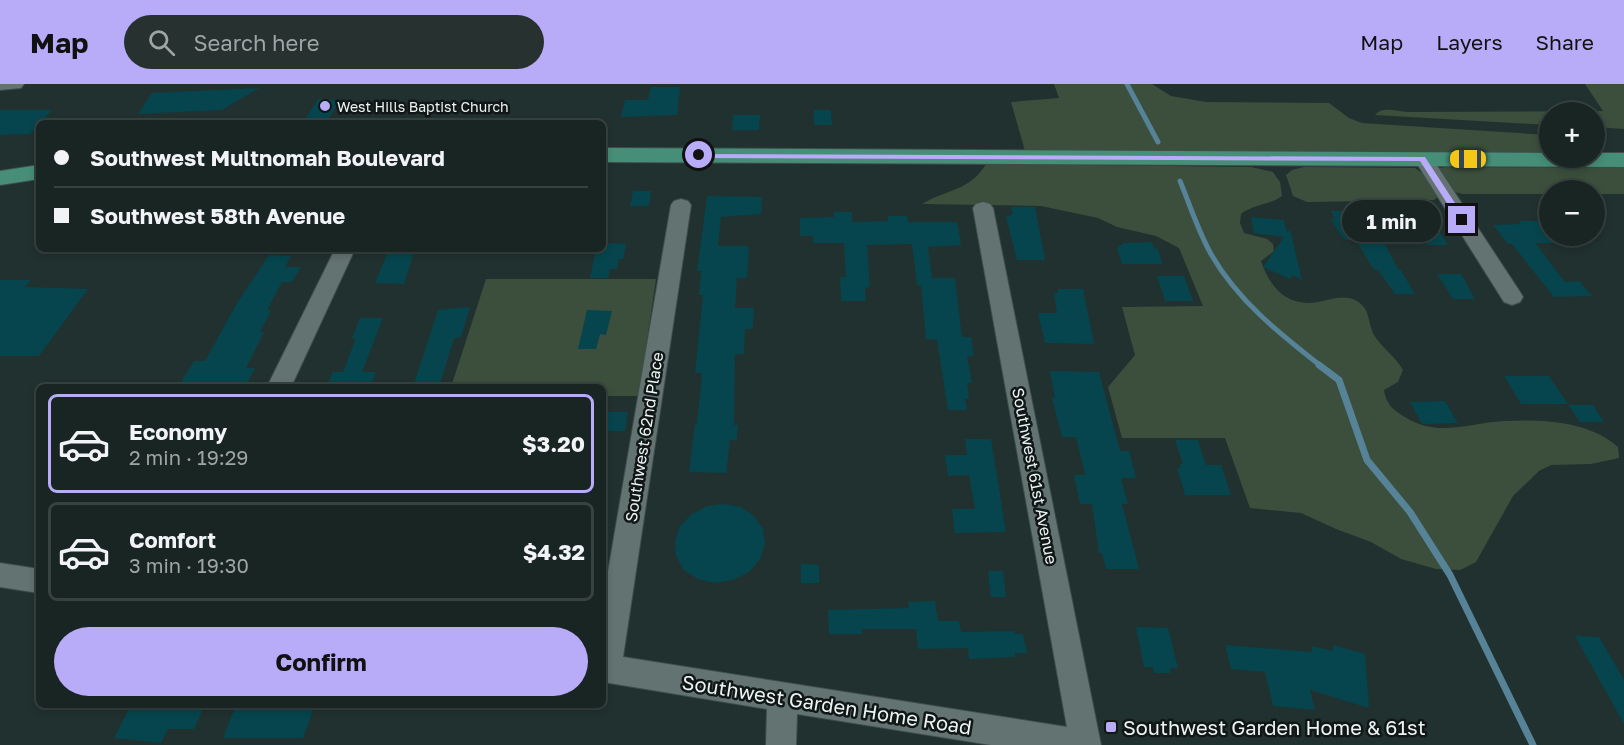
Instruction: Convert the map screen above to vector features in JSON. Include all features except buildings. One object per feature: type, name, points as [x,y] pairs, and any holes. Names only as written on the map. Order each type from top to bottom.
[{"type":"main road","points":[[606,155],[1624,160]]},
{"type":"main road","points":[[0,178],[36,172]]},
{"type":"street","points":[[0,85],[15,84]]},
{"type":"street","points":[[1422,159],[1512,297]]},
{"type":"street","name":"Southwest 62nd Place","points":[[606,663],[681,205]]},
{"type":"street","name":"Southwest 61st Avenue","points":[[983,208],[1086,745]]},
{"type":"street","points":[[280,384],[344,252]]},
{"type":"street","points":[[0,575],[36,581]]},
{"type":"street","name":"Southwest Garden Home Road","points":[[606,669],[1086,745]]},
{"type":"street","points":[[781,745],[782,696]]},
{"type":"green space","points":[[1054,84],[1152,84],[1171,96],[1206,102],[1329,103],[1349,118],[1362,123],[1539,134],[1539,153],[1025,151],[1011,102],[1059,98]]},
{"type":"green space","points":[[1585,84],[1624,84],[1624,129],[1605,128],[1605,102],[1597,102]]},
{"type":"green space","points":[[1390,110],[1408,112],[1539,111],[1539,124],[1375,115],[1378,112]]},
{"type":"green space","points":[[986,164],[1251,167],[1273,172],[1280,182],[1282,196],[1241,214],[1240,223],[1244,233],[1267,239],[1273,244],[1274,251],[1261,261],[1270,281],[1283,295],[1292,300],[1311,303],[1347,298],[1355,300],[1364,307],[1374,335],[1403,370],[1398,382],[1384,390],[1388,403],[1394,409],[1405,417],[1429,427],[1453,428],[1504,421],[1549,421],[1579,427],[1607,438],[1618,447],[1619,458],[1591,464],[1551,465],[1539,471],[1513,496],[1476,562],[1460,570],[1436,569],[1401,559],[1371,542],[1301,513],[1250,508],[1225,438],[1122,438],[1108,387],[1135,355],[1122,307],[1203,306],[1179,248],[1156,236],[1117,227],[1098,218],[1041,206],[922,204],[973,180]]},
{"type":"green space","points":[[1304,167],[1415,168],[1426,176],[1440,195],[1434,200],[1307,202],[1293,196],[1286,175],[1292,170]]},
{"type":"green space","points":[[1437,168],[1624,168],[1624,194],[1605,194],[1605,180],[1539,180],[1539,194],[1463,194],[1450,191]]},
{"type":"green space","points":[[486,279],[656,279],[639,396],[606,396],[606,384],[452,384]]},
{"type":"waterway","points":[[1127,84],[1158,142]]},
{"type":"waterway","points":[[1180,181],[1206,245],[1233,286],[1275,329],[1321,366]]},
{"type":"waterway","points":[[1319,365],[1339,380],[1367,460],[1410,512],[1450,575],[1533,745]]},
{"type":"place","name":"West Hills Baptist Church","points":[[325,106]]},
{"type":"place","name":"Southwest Garden Home & 61st","points":[[1111,727]]},
{"type":"route","points":[[699,155],[1422,159],[1462,220]]}]
